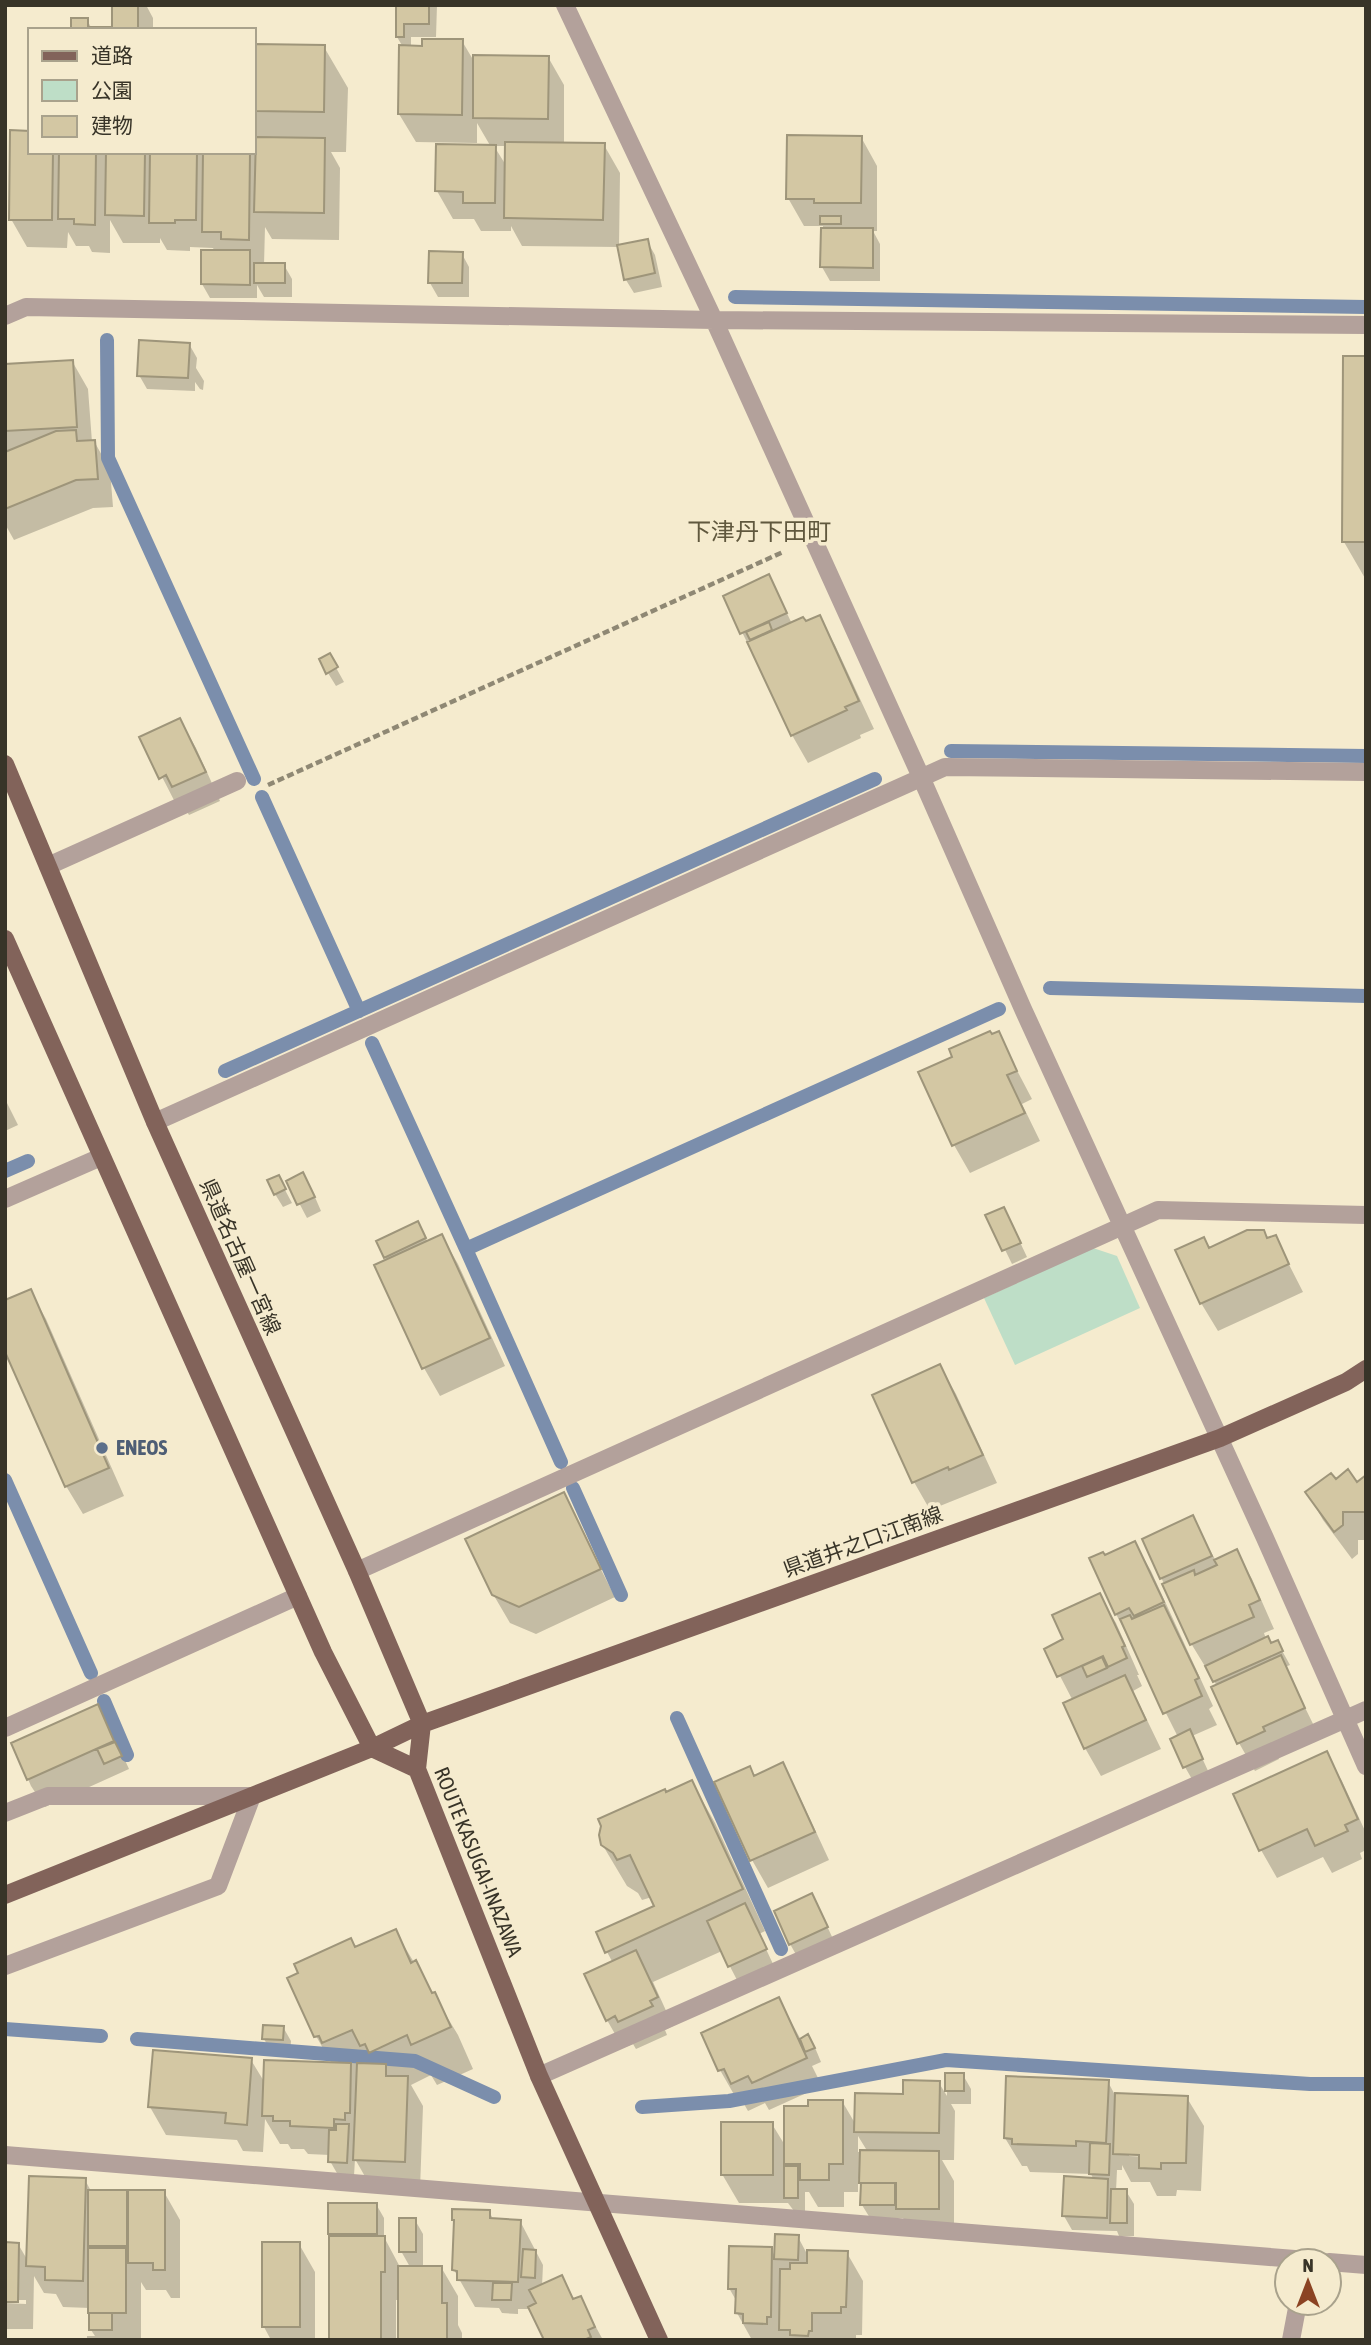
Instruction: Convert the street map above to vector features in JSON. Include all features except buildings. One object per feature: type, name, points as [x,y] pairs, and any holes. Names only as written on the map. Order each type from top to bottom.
[{"type":"main road","name":"県道名古屋一宮線","points":[[5,764],[155,1122],[422,1724],[417,1769]]},
{"type":"main road","points":[[5,939],[323,1652],[372,1748],[5,1895]]},
{"type":"main road","name":"県道井之口江南線","points":[[372,1748],[422,1724],[1220,1438],[1346,1382],[1366,1369]]},
{"type":"main road","name":"ROUTE KASUGAI-INAZAWA","points":[[372,1748],[417,1769],[539,2076],[659,2340]]},
{"type":"street","points":[[565,5],[714,320],[1366,1766]]},
{"type":"street","points":[[5,316],[26,307],[714,320],[1366,325]]},
{"type":"street","points":[[155,1122],[945,768],[1366,772]]},
{"type":"street","points":[[48,866],[237,781]]},
{"type":"street","points":[[5,1199],[101,1157]]},
{"type":"street","points":[[356,1571],[1158,1210],[1366,1215]]},
{"type":"street","points":[[5,1728],[298,1596]]},
{"type":"street","points":[[539,2076],[1366,1710]]},
{"type":"street","points":[[5,1812],[48,1796],[252,1796],[218,1886],[5,1966]]},
{"type":"street","points":[[5,2155],[1273,2258]]},
{"type":"street","points":[[1343,2263],[1366,2265]]},
{"type":"street","points":[[1291,2340],[1295,2317]]},
{"type":"path","points":[[237,781],[255,790],[813,539]]},
{"type":"green space","points":[[1093,1248],[1117,1256],[1140,1308],[1015,1365],[984,1298]]},
{"type":"waterway","points":[[735,297],[1366,307]]},
{"type":"waterway","points":[[107,340],[108,458],[254,779]]},
{"type":"waterway","points":[[951,751],[1366,756]]},
{"type":"waterway","points":[[225,1071],[875,779]]},
{"type":"waterway","points":[[262,797],[359,1011]]},
{"type":"waterway","points":[[1050,988],[1366,996]]},
{"type":"waterway","points":[[561,1462],[466,1249],[999,1009]]},
{"type":"waterway","points":[[372,1043],[466,1249]]},
{"type":"waterway","points":[[5,1171],[28,1161]]},
{"type":"waterway","points":[[5,1480],[91,1673]]},
{"type":"waterway","points":[[573,1488],[621,1595]]},
{"type":"waterway","points":[[104,1701],[127,1755]]},
{"type":"waterway","points":[[677,1718],[781,1949]]},
{"type":"waterway","points":[[5,2029],[101,2036]]},
{"type":"waterway","points":[[137,2039],[415,2061],[494,2097]]},
{"type":"waterway","points":[[642,2107],[729,2101],[946,2060],[1310,2084],[1366,2084]]},
{"type":"place","name":"ENEOS","points":[[102,1448]]},
{"type":"district","name":"下津丹下田町","points":[[759,532]]}]
